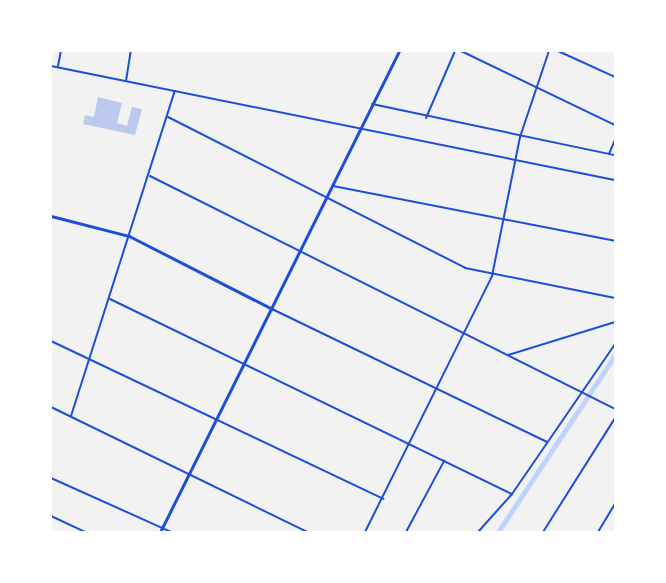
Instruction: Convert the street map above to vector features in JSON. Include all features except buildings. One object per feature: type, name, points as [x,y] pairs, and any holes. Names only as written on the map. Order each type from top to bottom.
[{"type":"street","points":[[58,67],[61,51]]},
{"type":"street","points":[[126,81],[131,51]]},
{"type":"street","points":[[160,532],[399,51]]},
{"type":"street","points":[[426,118],[455,51]]},
{"type":"street","points":[[461,51],[615,125]]},
{"type":"street","points":[[365,532],[492,276],[518,160],[520,136],[534,86],[549,51]]},
{"type":"street","points":[[558,51],[615,77]]},
{"type":"street","points":[[573,57],[575,51]]},
{"type":"street","points":[[51,66],[615,180]]},
{"type":"street","points":[[71,416],[92,359],[176,91]]},
{"type":"street","points":[[372,104],[426,118],[615,155]]},
{"type":"street","points":[[168,117],[433,253],[492,276],[615,298]]},
{"type":"street","points":[[609,154],[615,140]]},
{"type":"street","points":[[150,176],[615,409]]},
{"type":"street","points":[[333,186],[615,241]]},
{"type":"street","points":[[51,216],[129,236],[272,309],[547,442]]},
{"type":"street","points":[[110,299],[512,494]]},
{"type":"street","points":[[508,355],[615,322]]},
{"type":"street","points":[[51,341],[383,499]]},
{"type":"street","points":[[478,532],[512,494],[615,344]]},
{"type":"street","points":[[51,407],[307,532]]},
{"type":"street","points":[[543,532],[615,418]]},
{"type":"street","points":[[406,532],[444,461]]},
{"type":"street","points":[[51,478],[171,532]]},
{"type":"street","points":[[598,532],[615,504]]},
{"type":"street","points":[[51,516],[85,532]]},
{"type":"waterway","points":[[498,532],[615,355]]}]
